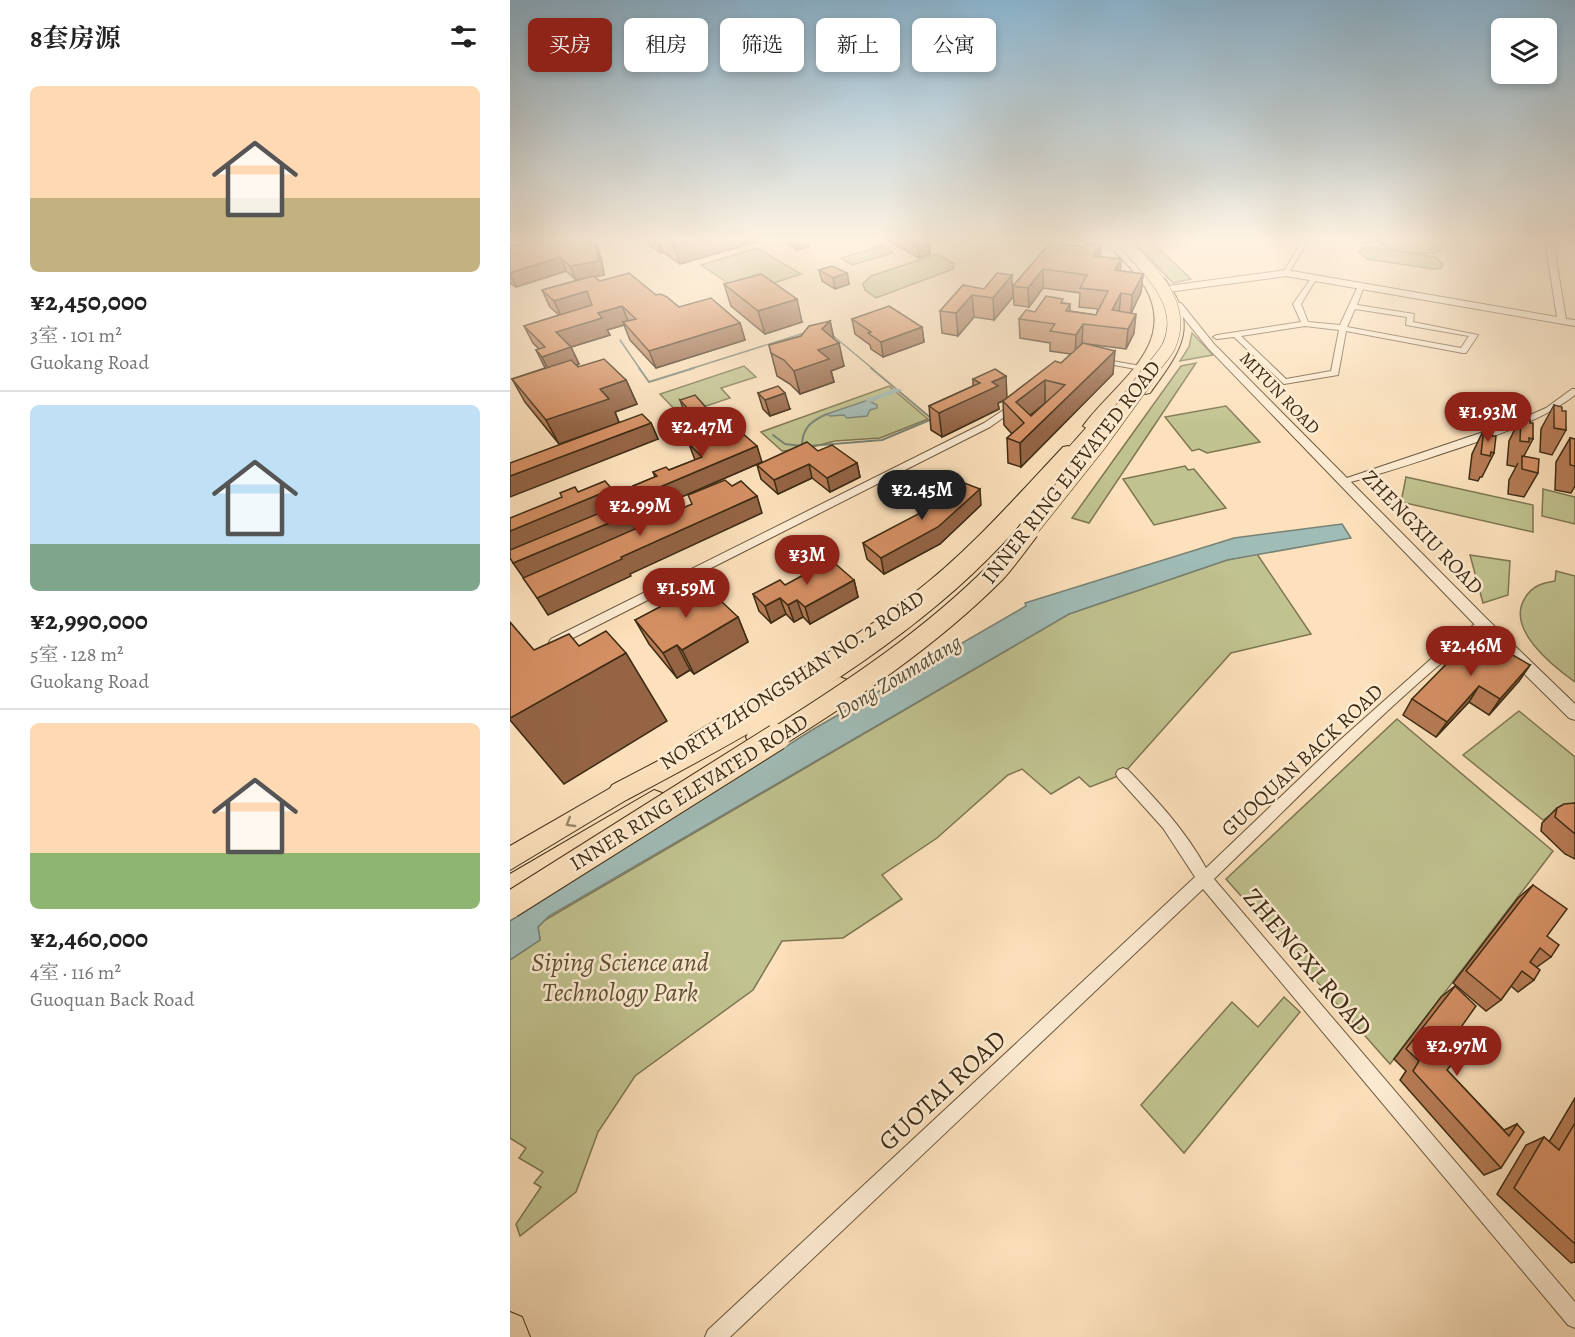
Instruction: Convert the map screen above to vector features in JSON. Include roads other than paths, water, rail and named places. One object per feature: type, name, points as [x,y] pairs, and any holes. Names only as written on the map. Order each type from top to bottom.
[{"type":"highway","name":"INNER RING ELEVATED ROAD","points":[[510,888],[840,683],[915,631],[952,600],[983,570],[1121,401],[1160,348],[1165,317],[1162,303]]},
{"type":"highway","name":"INNER RING ELEVATED ROAD","points":[[510,905],[858,686],[939,625],[996,572],[1143,384],[1169,346],[1174,320],[1171,303]]},
{"type":"highway","points":[[620,792],[688,757],[797,692],[894,628],[972,564],[1121,401]]},
{"type":"main road","name":"NORTH ZHONGSHAN NO. 2 ROAD","points":[[510,859],[880,627],[920,598],[987,537],[1141,368],[1157,348],[1162,330],[1161,309],[1163,303]]},
{"type":"main road","name":"NORTH ZHONGSHAN NO. 2 ROAD","points":[[510,888],[879,661],[950,612],[994,576],[1012,559],[1058,504],[1158,372],[1187,326],[1172,303]]},
{"type":"main road","points":[[510,1329],[513,1337]]},
{"type":"street","points":[[1297,303],[1305,324]]},
{"type":"street","points":[[1464,303],[1575,323]]},
{"type":"street","points":[[1559,303],[1562,320]]},
{"type":"street","points":[[1217,337],[1235,334],[1305,324],[1343,328],[1463,351],[1474,335],[1409,323],[1411,316],[1352,306],[1343,328],[1335,373],[1284,382],[1235,334]]},
{"type":"street","name":"MIYUN ROAD","points":[[1187,326],[1343,481]]},
{"type":"street","points":[[1086,360],[1104,360],[1141,368]]},
{"type":"street","points":[[1343,481],[1411,461],[1529,420],[1549,410],[1575,391]]},
{"type":"street","points":[[542,648],[987,425],[1021,401]]},
{"type":"street","name":"ZHENGXIU ROAD","points":[[1343,481],[1575,714]]},
{"type":"street","name":"GUOQUAN BACK ROAD","points":[[1204,879],[1344,745],[1454,645],[1482,623]]},
{"type":"street","name":"ZHENGXI ROAD","points":[[1123,774],[1151,802],[1189,849],[1204,879],[1575,1318]]},
{"type":"street","name":"GUOTAI ROAD","points":[[715,1337],[1204,879]]},
{"type":"water","points":[[868,400],[877,405],[877,408],[870,410],[867,416],[847,418],[844,415],[830,416],[827,414]]},
{"type":"water","points":[[1342,524],[1351,538],[1227,560],[1069,614],[549,916],[538,927],[540,940],[510,960],[510,921],[812,730],[1026,606],[1025,603],[1234,538]]},
{"type":"waterway","points":[[690,369],[804,333]]},
{"type":"waterway","points":[[831,334],[873,369]]},
{"type":"waterway","points":[[620,340],[640,369]]},
{"type":"waterway","points":[[639,368],[649,382],[694,368]]},
{"type":"waterway","points":[[809,446],[882,440],[932,419],[871,368]]},
{"type":"waterway","points":[[868,400],[899,390]]},
{"type":"waterway","points":[[773,435],[785,444],[802,446],[808,426],[827,414]]},
{"type":"water label","name":"Dong Zoumatang","points":[[898,676]]},
{"type":"park label","name":"Siping Science and Technology Park","points":[[620,977]]}]
